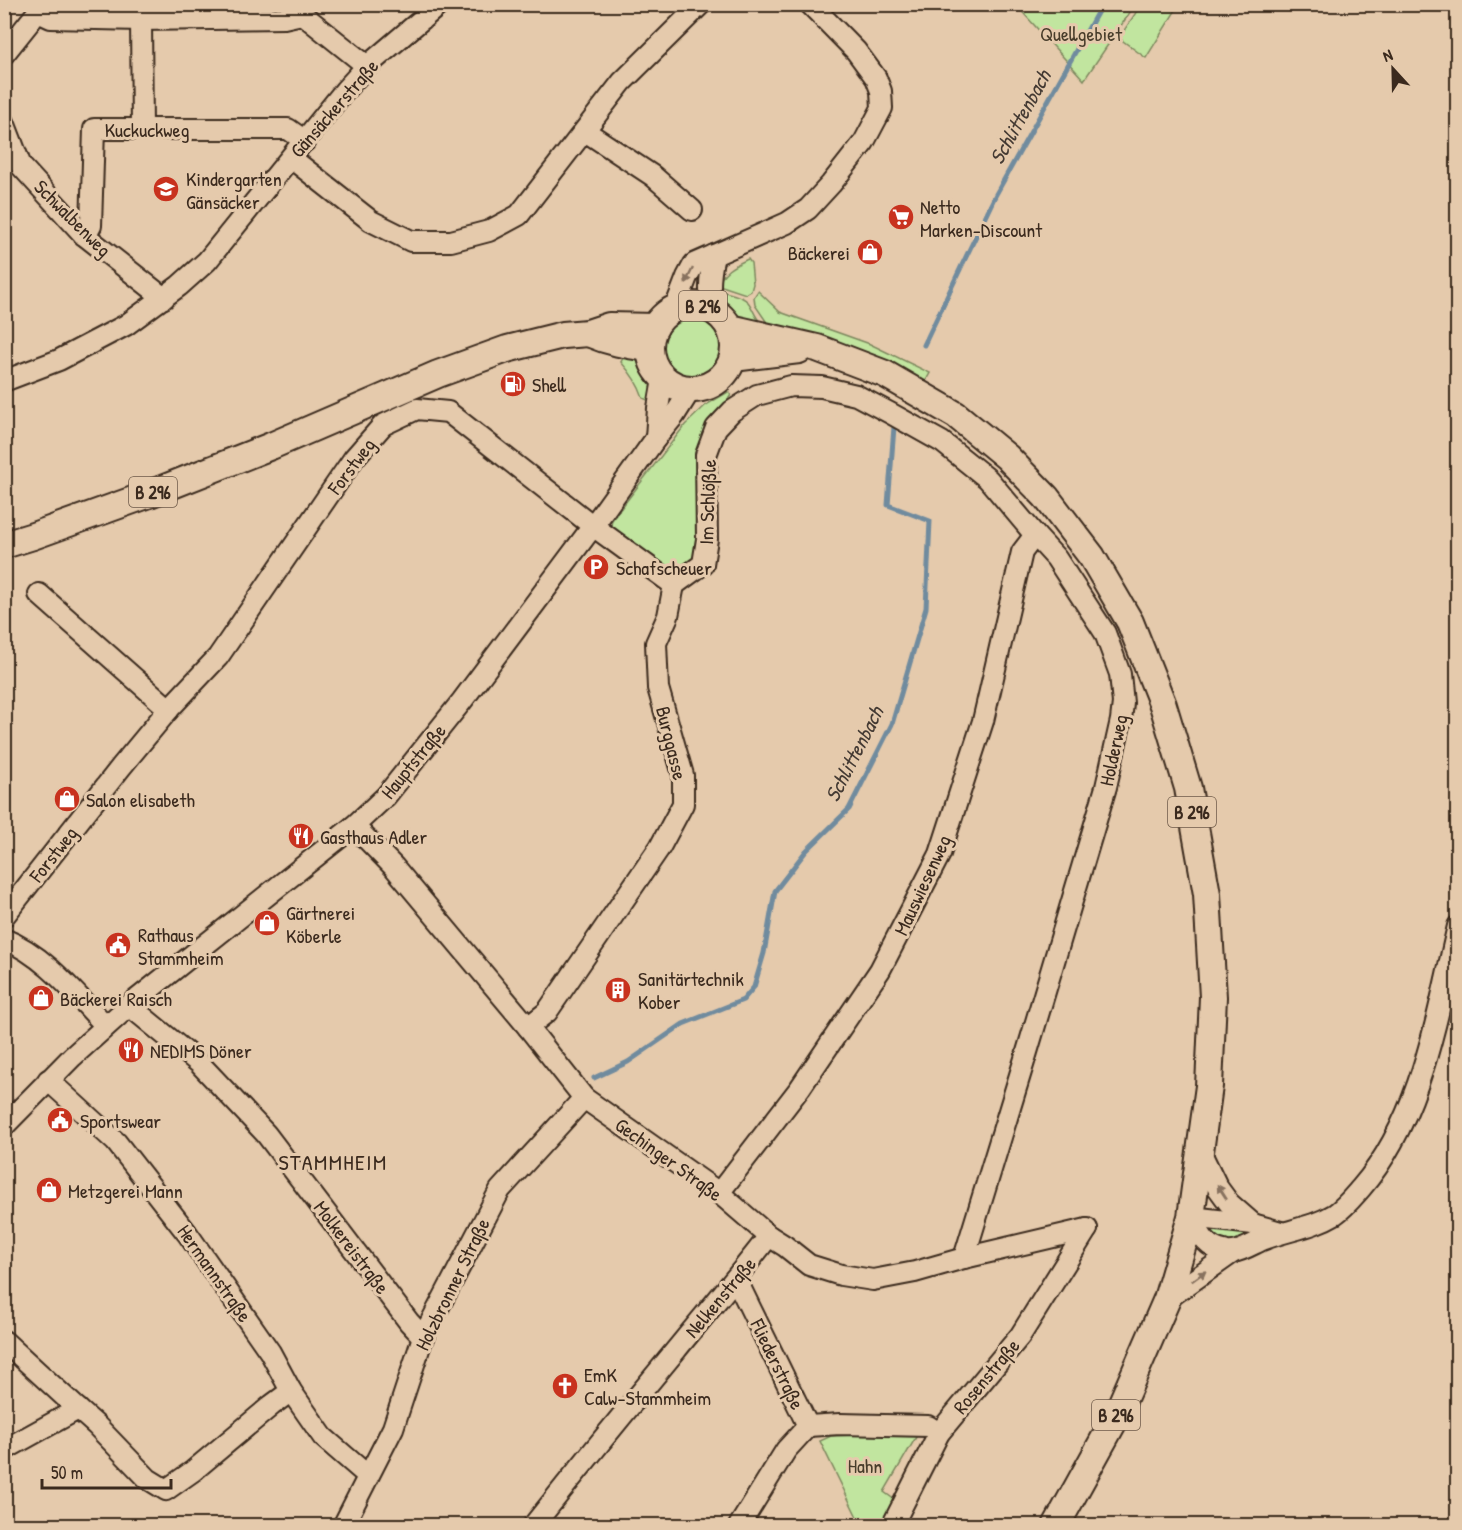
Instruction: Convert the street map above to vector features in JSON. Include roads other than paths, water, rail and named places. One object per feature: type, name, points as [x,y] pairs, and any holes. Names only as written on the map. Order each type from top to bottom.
[{"type":"main road","name":"B 296","points":[[4,545],[167,487],[271,446],[438,374],[507,349],[563,335],[588,333],[621,345],[652,337],[663,316],[675,308],[700,305],[712,309],[730,328],[734,338],[733,358],[817,348]]},
{"type":"main road","name":"B 296","points":[[730,328],[817,348],[885,374],[956,415],[1007,457],[1046,497],[1092,558],[1130,622],[1163,705],[1188,788],[1208,894],[1213,997],[1209,1086],[1191,1217],[1167,1299],[1114,1421],[1056,1526]]},
{"type":"main road","points":[[652,337],[651,359],[656,370],[663,379],[681,388],[705,387],[717,381],[727,371],[733,358]]},
{"type":"street","name":"Gänsäckerstraße","points":[[4,381],[59,360],[126,325],[164,298],[207,261],[345,90],[367,66],[440,4]]},
{"type":"street","points":[[291,158],[370,221],[411,241],[451,241],[489,231],[519,215],[622,82],[701,4]]},
{"type":"street","points":[[675,308],[694,264],[779,226],[808,209],[864,142],[882,108],[882,91],[876,78],[856,51],[810,4]]},
{"type":"street","points":[[4,54],[41,8],[51,18],[141,20],[284,18],[300,9],[367,66]]},
{"type":"street","points":[[141,20],[142,129]]},
{"type":"street","name":"Schwalbenweg","points":[[4,122],[21,166],[84,234],[164,298]]},
{"type":"street","name":"Kuckuckweg","points":[[84,234],[91,226],[94,129],[288,129],[305,141]]},
{"type":"street","points":[[585,131],[653,176],[692,210]]},
{"type":"street","points":[[712,309],[709,284],[714,255]]},
{"type":"street","points":[[656,438],[663,379]]},
{"type":"street","name":"Holderweg","points":[[732,411],[758,395],[791,386],[822,387],[856,395],[932,436],[988,479],[1056,558],[1104,633],[1120,674],[1123,703],[1121,720],[1106,787],[964,1258]]},
{"type":"street","name":"Hauptstraße","points":[[4,1126],[48,1080],[131,1004],[354,826],[386,796],[455,710],[593,526],[674,416],[691,389]]},
{"type":"street","name":"Forstweg","points":[[4,916],[121,767],[169,709],[218,657],[354,458],[383,425],[417,409],[448,412],[593,526]]},
{"type":"street","name":"Im Schlößle","points":[[674,585],[703,564],[707,539],[706,455],[716,428],[732,411]]},
{"type":"street","points":[[593,526],[674,585]]},
{"type":"street","name":"Mauswiesenweg","points":[[719,1193],[800,1088],[880,970],[940,854],[983,721],[1022,552],[1035,536]]},
{"type":"street","name":"Burggasse","points":[[528,1027],[547,1012],[660,847],[683,804],[683,775],[658,688],[656,651],[656,643],[668,616],[674,585]]},
{"type":"street","points":[[39,594],[169,709]]},
{"type":"street","name":"Gechinger Straße","points":[[354,826],[394,867],[528,1027],[584,1098],[719,1193],[769,1236],[809,1265],[841,1275],[873,1280],[1087,1230]]},
{"type":"street","points":[[1167,1299],[1232,1253],[1281,1232],[1311,1226],[1336,1213],[1351,1200],[1370,1177],[1388,1150],[1418,1082],[1431,1040],[1458,926]]},
{"type":"street","points":[[4,939],[20,945],[55,973],[106,1026]]},
{"type":"street","name":"Molkereistraße","points":[[131,1004],[137,1012],[199,1063],[266,1134],[409,1322],[423,1337]]},
{"type":"street","name":"Hermannstraße","points":[[48,1080],[116,1142],[188,1233],[270,1352],[291,1391],[323,1437],[368,1476]]},
{"type":"street","name":"Holzbronner Straße","points":[[343,1526],[393,1428],[423,1337],[500,1190],[584,1098]]},
{"type":"street","points":[[1201,1153],[1218,1188],[1229,1203],[1253,1224]]},
{"type":"street","points":[[1191,1217],[1253,1224],[1281,1232]]},
{"type":"street","points":[[1191,1217],[1204,1240],[1215,1250],[1232,1253]]},
{"type":"street","name":"Rosenstraße","points":[[892,1526],[939,1433],[1020,1336],[1087,1230]]},
{"type":"street","name":"Nelkenstraße","points":[[533,1526],[769,1236]]},
{"type":"street","name":"Fliederstraße","points":[[736,1279],[808,1426],[840,1424],[928,1426],[939,1433]]},
{"type":"street","points":[[4,1341],[96,1425],[148,1479],[166,1490],[193,1471],[291,1391]]},
{"type":"street","points":[[4,1450],[78,1409]]},
{"type":"street","points":[[739,1526],[786,1450],[808,1426]]},
{"type":"waterway","name":"Schlittenbach","points":[[924,345],[995,196],[1102,4]]},
{"type":"waterway","name":"Schlittenbach","points":[[594,1078],[628,1062],[683,1024],[743,1000],[754,987],[764,953],[775,891],[806,851],[849,809],[892,724],[926,608],[930,521],[888,505],[894,427]]},
{"type":"place","name":"Kindergarten Gänsäcker","points":[[166,189]]},
{"type":"place","name":"Netto Marken-Discount","points":[[901,217]]},
{"type":"place","name":"Bäckerei","points":[[870,252]]},
{"type":"place","name":"Shell","points":[[513,384]]},
{"type":"place","name":"Schafscheuer","points":[[596,567]]},
{"type":"place","name":"Salon elisabeth","points":[[67,799]]},
{"type":"place","name":"Gasthaus Adler","points":[[301,836]]},
{"type":"place","name":"Gärtnerei Köberle","points":[[267,923]]},
{"type":"place","name":"Rathaus Stammheim","points":[[118,945]]},
{"type":"place","name":"Sanitärtechnik Kober","points":[[618,990]]},
{"type":"place","name":"Bäckerei Raisch","points":[[41,998]]},
{"type":"place","name":"NEDIMS Döner","points":[[131,1050]]},
{"type":"place","name":"Sportswear","points":[[60,1120]]},
{"type":"place","name":"Metzgerei Mann","points":[[49,1190]]},
{"type":"place","name":"EmK Calw-Stammheim","points":[[565,1386]]},
{"type":"district","name":"STAMMHEIM","points":[[333,1162]]},
{"type":"park label","name":"Quellgebiet","points":[[1081,33]]},
{"type":"park label","name":"Hahn","points":[[865,1465]]}]
